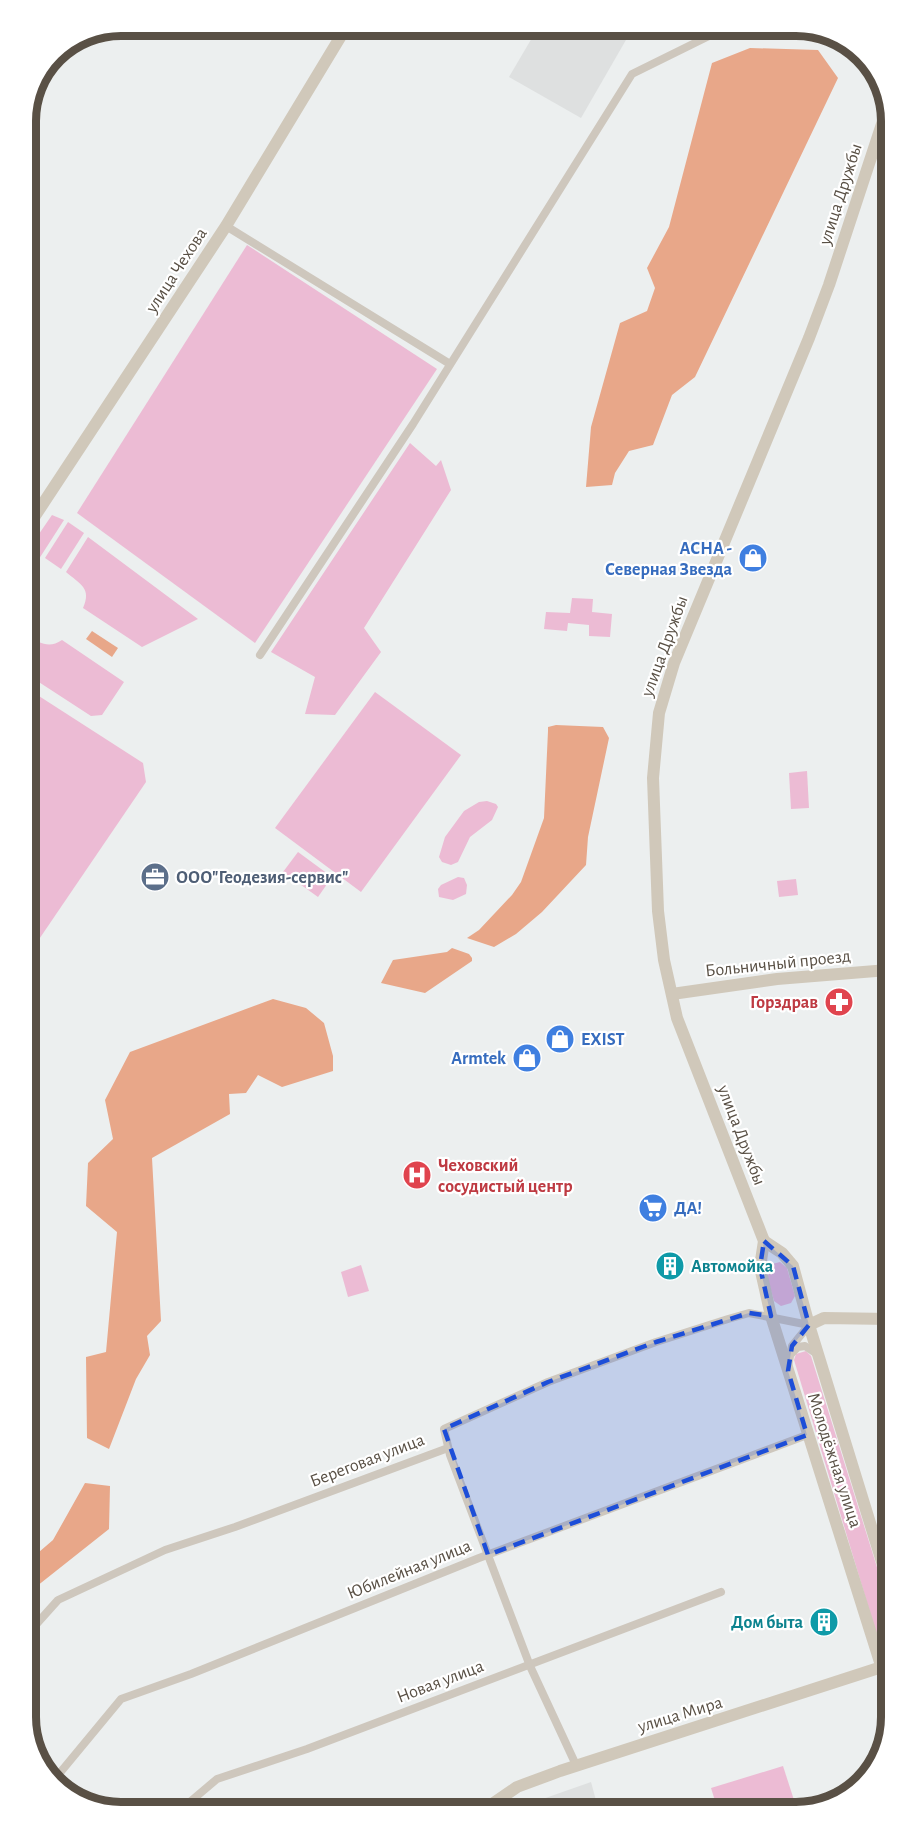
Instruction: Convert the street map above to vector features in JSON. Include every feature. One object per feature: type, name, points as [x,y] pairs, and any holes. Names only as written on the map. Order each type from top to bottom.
[{"type":"street","name":"улица Чехова","points":[[36,514],[226,226],[341,36]]},
{"type":"street","points":[[260,655],[394,452],[632,74],[709,36]]},
{"type":"street","name":"улица Дружбы","points":[[771,1316],[760,1267],[764,1242],[677,1018],[664,960],[658,911],[653,778],[659,713],[684,635],[809,338],[829,285],[881,127]]},
{"type":"street","points":[[226,226],[450,364]]},
{"type":"street","name":"Больничный проезд","points":[[672,994],[777,979],[881,971]]},
{"type":"street","points":[[764,1242],[782,1253],[794,1266],[808,1325]]},
{"type":"street","name":"Береговая улица","points":[[36,1625],[58,1600],[165,1550],[235,1527],[448,1448],[444,1429],[548,1382],[656,1342],[749,1313],[808,1325]]},
{"type":"street","name":"Молодёжная улица","points":[[771,1316],[788,1365],[807,1435],[881,1649]]},
{"type":"street","points":[[788,1365],[792,1346],[808,1325],[824,1318],[881,1319]]},
{"type":"street","name":"Молодёжная улица","points":[[808,1325],[881,1559]]},
{"type":"street","points":[[788,1365],[798,1347],[805,1346],[818,1355]]},
{"type":"street","name":"Юбилейная улица","points":[[59,1775],[121,1699],[191,1674],[488,1555],[807,1435]]},
{"type":"street","points":[[448,1448],[530,1666],[576,1765]]},
{"type":"street","name":"Новая улица","points":[[190,1802],[217,1779],[308,1749],[721,1592]]},
{"type":"street","name":"улица Мира","points":[[495,1802],[517,1787],[576,1765],[881,1668]]},
{"type":"highlighted area","points":[[764,1241],[793,1266],[809,1325],[792,1346],[788,1371],[807,1435],[488,1555],[444,1429],[548,1382],[656,1342],[749,1313],[771,1316],[760,1267]]},
{"type":"shaded area","points":[[533,36],[628,36],[581,118],[509,77]]},
{"type":"shaded area","points":[[750,48],[818,50],[838,78],[695,377],[672,395],[653,445],[629,451],[615,473],[612,485],[586,487],[591,427],[620,323],[647,311],[655,288],[647,268],[669,227],[712,63]]},
{"type":"shaded area","points":[[247,245],[437,369],[255,643],[77,513]]},
{"type":"shaded area","points":[[410,443],[436,466],[441,460],[451,490],[364,628],[381,652],[335,715],[305,714],[315,677],[271,652]]},
{"type":"shaded area","points":[[52,515],[64,520],[36,564],[36,538]]},
{"type":"shaded area","points":[[68,522],[84,533],[61,569],[45,558]]},
{"type":"shaded area","points":[[88,537],[198,619],[142,647],[83,608],[85,591],[80,583],[66,572]]},
{"type":"shaded area","points":[[572,598],[593,599],[592,612],[612,614],[610,637],[589,636],[589,625],[568,623],[567,631],[544,629],[546,612],[570,613]]},
{"type":"shaded area","points":[[92,631],[118,648],[112,657],[86,639]]},
{"type":"shaded area","points":[[36,640],[49,645],[62,640],[124,682],[102,715],[91,716],[36,680]]},
{"type":"shaded area","points":[[375,692],[461,755],[361,892],[275,828]]},
{"type":"shaded area","points":[[36,694],[143,763],[146,782],[36,944]]},
{"type":"shaded area","points":[[556,725],[603,727],[609,738],[588,837],[586,865],[542,912],[516,934],[494,947],[467,938],[479,930],[521,882],[544,818],[548,727]]},
{"type":"shaded area","points":[[807,771],[809,808],[791,809],[789,773]]},
{"type":"shaded area","points":[[487,801],[498,807],[492,820],[470,837],[458,862],[451,865],[442,862],[439,857],[445,837],[464,811],[479,802]]},
{"type":"shaded area","points":[[298,852],[332,877],[318,897],[283,872]]},
{"type":"shaded area","points":[[458,877],[464,878],[467,885],[466,894],[453,900],[439,897],[438,889],[441,885]]},
{"type":"shaded area","points":[[796,879],[798,895],[779,897],[777,881]]},
{"type":"shaded area","points":[[452,948],[469,954],[472,961],[425,993],[381,983],[393,960],[447,952]]},
{"type":"shaded area","points":[[273,999],[306,1008],[324,1023],[333,1056],[333,1071],[282,1087],[258,1075],[246,1093],[229,1094],[230,1114],[152,1158],[161,1321],[147,1336],[150,1355],[136,1379],[109,1449],[87,1438],[86,1357],[106,1352],[117,1232],[86,1206],[88,1163],[113,1139],[105,1100],[130,1052]]},
{"type":"shaded area","points":[[780,1262],[787,1268],[795,1296],[791,1303],[781,1306],[774,1301],[766,1273],[772,1264]]},
{"type":"shaded area","points":[[361,1265],[369,1291],[348,1297],[341,1272]]},
{"type":"shaded area","points":[[806,1351],[811,1356],[881,1580],[881,1649],[794,1360],[796,1354]]},
{"type":"shaded area","points":[[85,1483],[110,1486],[109,1529],[36,1587],[36,1555],[53,1540]]},
{"type":"shaded area","points":[[783,1766],[794,1800],[787,1802],[715,1802],[711,1788]]},
{"type":"shaded area","points":[[591,1782],[596,1802],[534,1802]]},
{"type":"place","name":"АСНА - Северная Звезда","points":[[753,558]]},
{"type":"place","name":"ООО\"Геодезия-сервис\"","points":[[155,877]]},
{"type":"place","name":"Горздрав","points":[[839,1002]]},
{"type":"place","name":"EXIST","points":[[560,1039]]},
{"type":"place","name":"Armtek","points":[[527,1058]]},
{"type":"place","name":"Чеховский сосудистый центр","points":[[417,1175]]},
{"type":"place","name":"ДА!","points":[[653,1208]]},
{"type":"place","name":"Автомойка","points":[[670,1266]]},
{"type":"place","name":"Дом быта","points":[[824,1622]]}]
